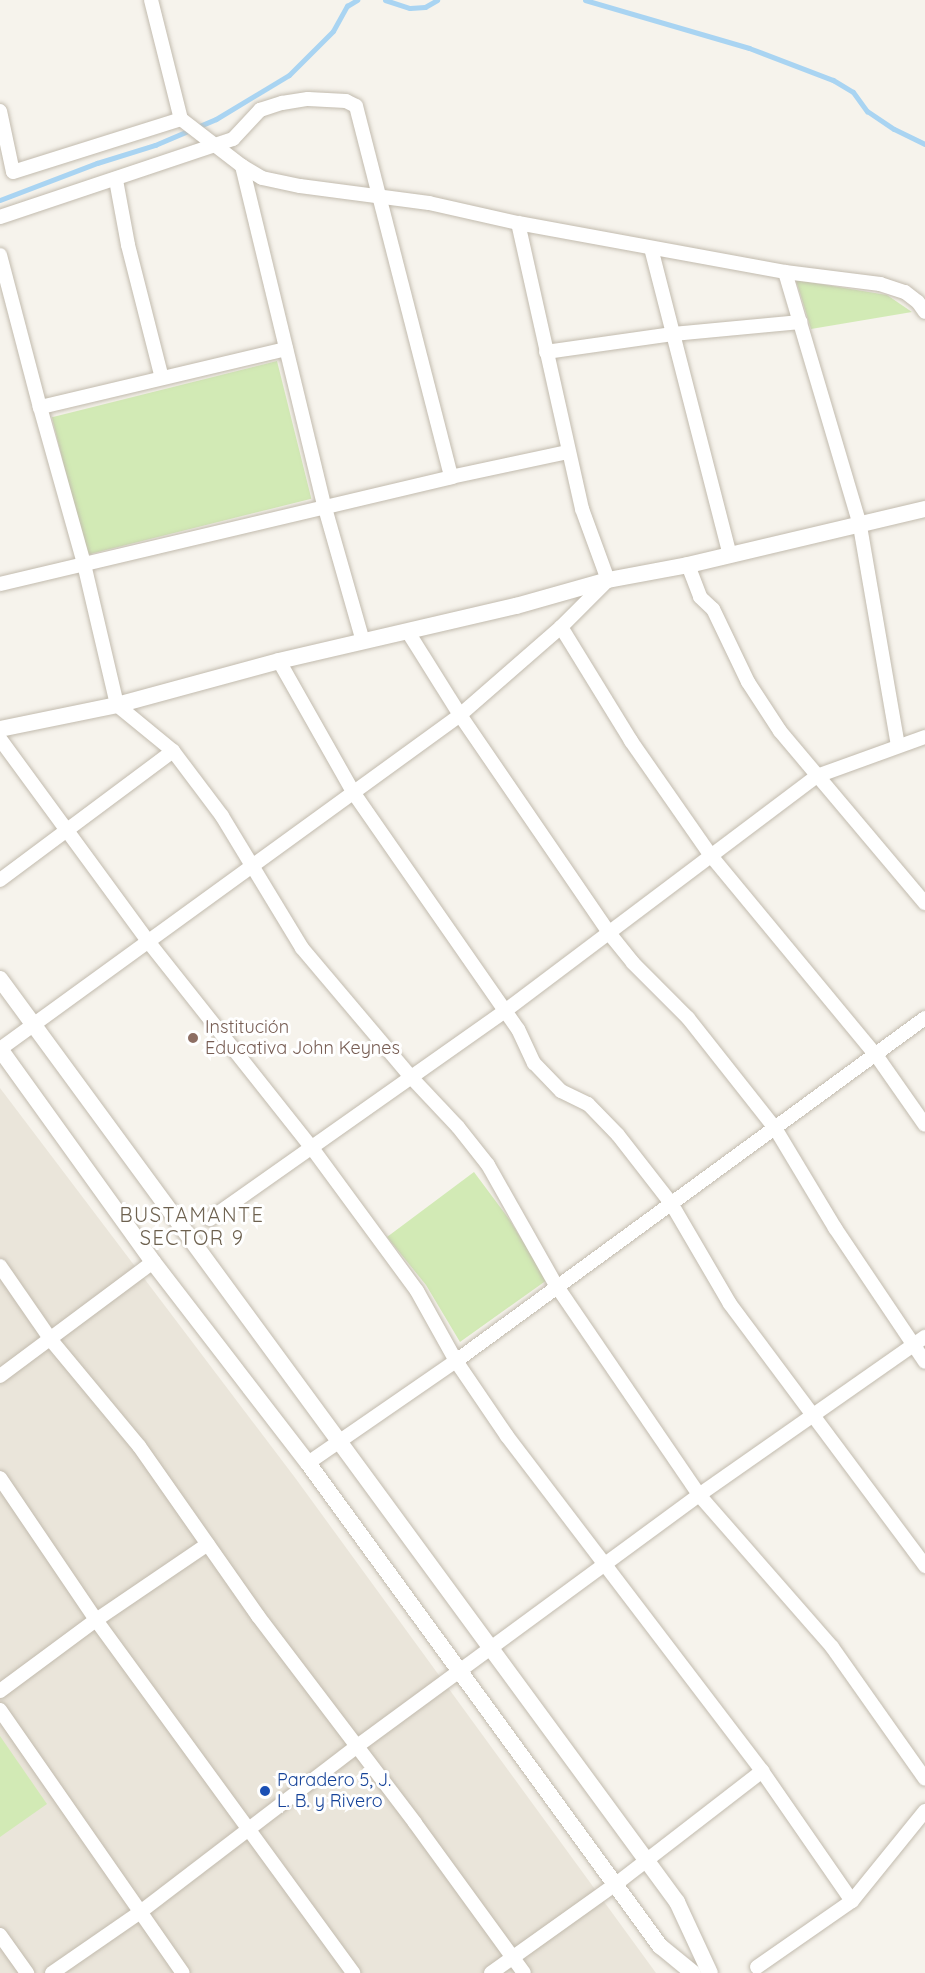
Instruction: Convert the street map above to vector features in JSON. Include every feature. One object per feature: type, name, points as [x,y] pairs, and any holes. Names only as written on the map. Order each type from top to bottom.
[{"type":"street","points":[[151,0],[181,119],[214,146],[262,178],[300,186],[429,203],[518,223],[785,272],[880,284],[905,292],[918,302],[925,312]]},
{"type":"street","points":[[0,217],[233,139],[260,110],[308,99],[346,101],[356,106],[451,477]]},
{"type":"street","points":[[0,111],[6,173],[181,119]]},
{"type":"street","points":[[242,166],[325,508],[363,641]]},
{"type":"street","points":[[116,180],[128,245],[162,378]]},
{"type":"street","points":[[518,223],[582,509],[608,580]]},
{"type":"street","points":[[651,248],[730,555]]},
{"type":"street","points":[[0,255],[84,564],[117,705],[173,751],[222,816],[302,948],[410,1076],[458,1126],[488,1166],[556,1285],[699,1495],[832,1647],[925,1779]]},
{"type":"street","points":[[785,272],[860,526],[898,745]]},
{"type":"street","points":[[546,352],[673,334],[800,322]]},
{"type":"street","points":[[40,407],[286,349]]},
{"type":"street","points":[[0,584],[451,477],[568,452]]},
{"type":"street","points":[[0,729],[117,705],[279,661],[516,606],[608,580],[688,565],[925,509]]},
{"type":"street","points":[[688,565],[700,597],[713,609],[748,682],[780,731],[925,903]]},
{"type":"street","points":[[608,580],[561,627],[460,715],[147,940],[0,1049],[153,1262],[308,1463],[660,1946],[693,1973]]},
{"type":"street","points":[[561,627],[631,741],[712,857],[876,1055],[925,1125]]},
{"type":"street","points":[[408,632],[460,715],[609,933],[633,963],[688,1018],[775,1128],[835,1228],[925,1362]]},
{"type":"street","points":[[279,661],[352,792],[518,1029],[534,1062],[546,1078],[561,1090],[588,1104],[618,1135],[670,1203],[730,1304],[925,1566]]},
{"type":"street","points":[[210,1219],[505,1011],[817,776],[925,737]]},
{"type":"street","points":[[0,739],[147,940],[312,1149],[417,1291],[456,1360],[507,1436],[762,1771],[852,1901]]},
{"type":"street","points":[[0,880],[173,751]]},
{"type":"street","points":[[0,979],[646,1859],[676,1902],[710,1973]]},
{"type":"street","points":[[308,1463],[456,1360],[925,1018]]},
{"type":"street","points":[[0,1376],[153,1262]]},
{"type":"street","points":[[0,1266],[51,1340],[139,1446],[356,1748],[524,1973]]},
{"type":"street","points":[[52,1973],[139,1913],[356,1748],[606,1566],[699,1495],[925,1337]]},
{"type":"street","points":[[0,1478],[96,1620],[353,1973]]},
{"type":"street","points":[[0,1691],[96,1620],[208,1544]]},
{"type":"street","points":[[0,1710],[139,1913],[183,1973]]},
{"type":"street","points":[[491,1973],[616,1884],[762,1771]]},
{"type":"street","points":[[757,1967],[852,1901],[925,1811]]},
{"type":"street","points":[[0,1935],[27,1973]]},
{"type":"shaded area","points":[[0,1088],[296,1479],[656,1973],[0,1973]]},
{"type":"green space","points":[[796,280],[887,295],[912,312],[811,329]]},
{"type":"green space","points":[[277,361],[311,499],[86,555],[52,417]]},
{"type":"green space","points":[[474,1172],[509,1219],[547,1280],[460,1342],[426,1285],[387,1237]]},
{"type":"green space","points":[[0,1736],[47,1804],[0,1837]]},
{"type":"waterway","points":[[0,200],[97,163],[155,145],[216,119],[289,75],[333,31],[347,6],[357,0]]},
{"type":"waterway","points":[[385,0],[410,8],[425,7],[437,0]]},
{"type":"waterway","points":[[585,0],[749,48],[833,80],[853,92],[867,111],[894,129],[925,144]]},
{"type":"place","name":"Institución Educativa John Keynes","points":[[193,1038]]},
{"type":"place","name":"Paradero 5, J. L. B. y Rivero","points":[[265,1791]]},
{"type":"district","name":"BUSTAMANTE SECTOR 9","points":[[192,1226]]}]
